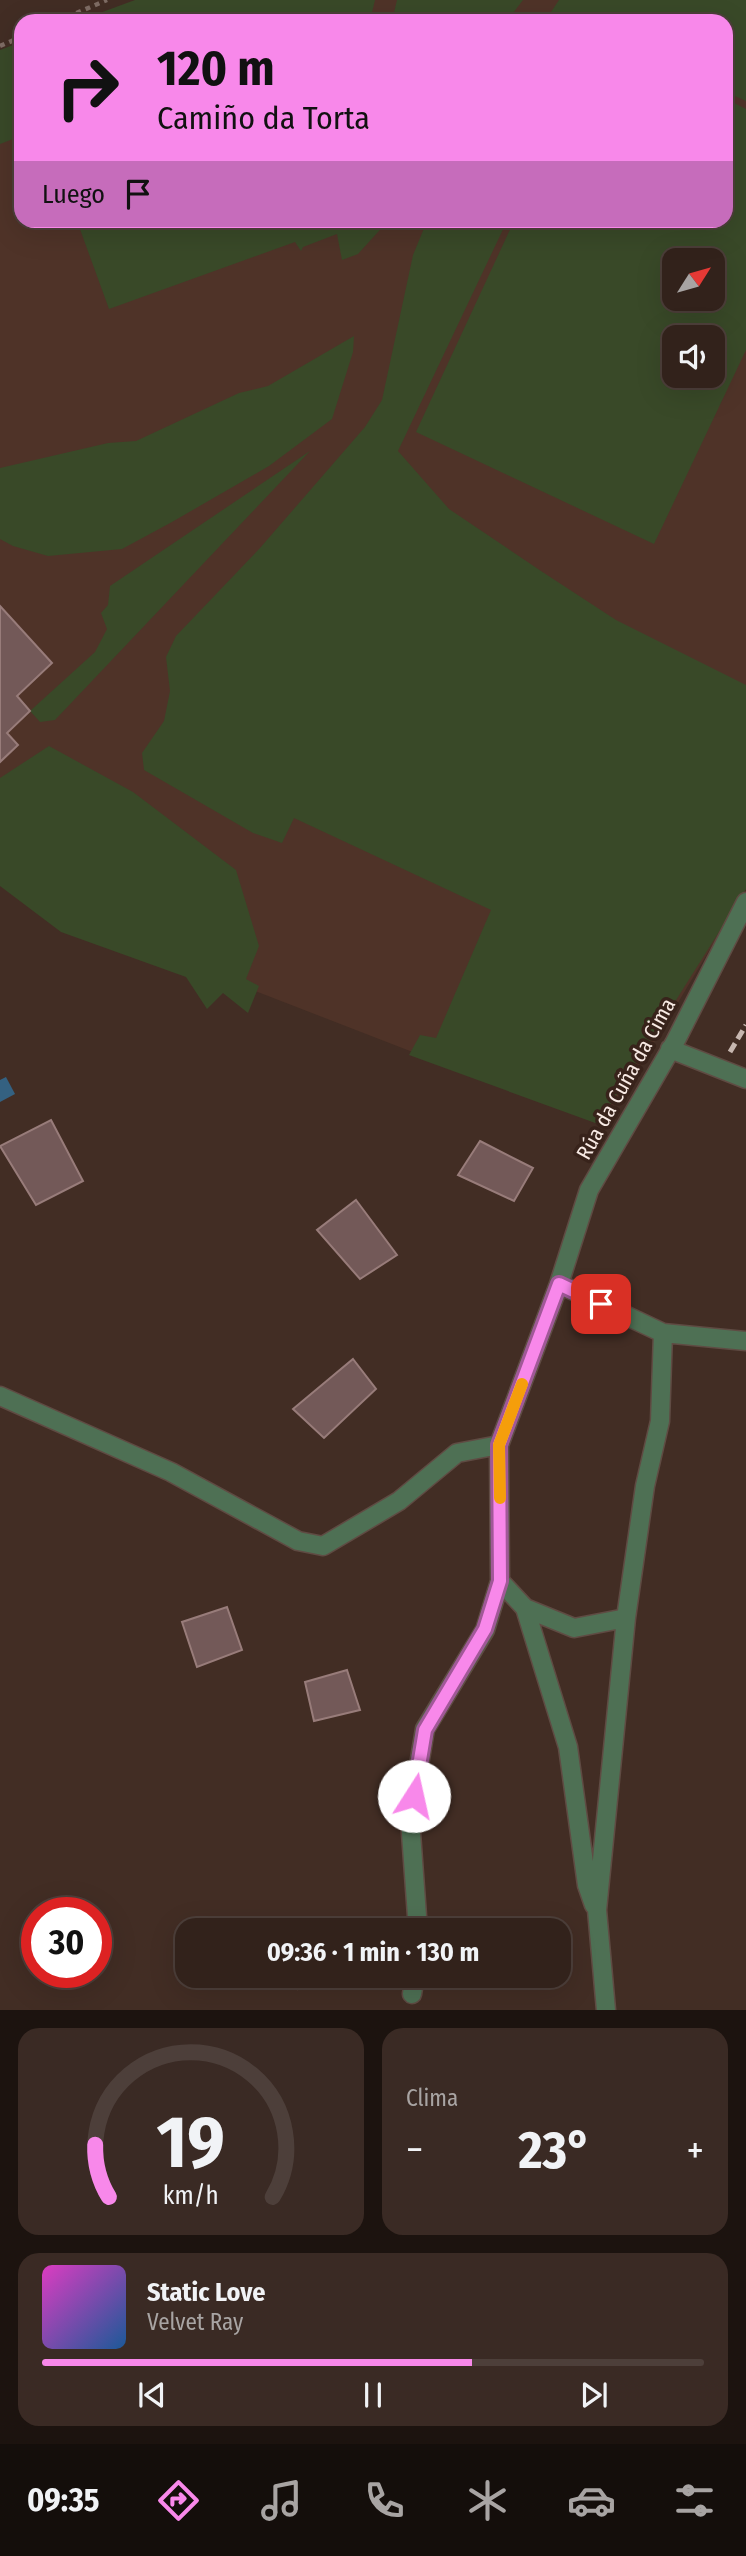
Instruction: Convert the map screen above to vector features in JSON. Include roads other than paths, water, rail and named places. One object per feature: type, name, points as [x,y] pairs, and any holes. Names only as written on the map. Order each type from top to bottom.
[{"type":"street","name":"Rúa da Cuña da Cima","points":[[499,1445],[559,1284],[589,1190],[670,1049],[746,902]]},
{"type":"street","points":[[670,1049],[746,1079]]},
{"type":"street","points":[[559,1284],[663,1333],[746,1341]]},
{"type":"street","points":[[606,2010],[597,1910],[626,1618],[645,1486],[660,1421],[663,1333]]},
{"type":"street","points":[[0,1396],[171,1472],[298,1541],[324,1546],[400,1501],[457,1453],[499,1445],[500,1581],[485,1629],[425,1730],[410,1819],[417,1918]]},
{"type":"street","points":[[500,1581],[525,1608],[574,1628],[626,1618]]},
{"type":"street","points":[[525,1608],[568,1747],[587,1885],[597,1910]]},
{"type":"water","points":[[6,1077],[15,1094],[0,1102],[0,1080]]},
{"type":"railway","points":[[730,1052],[746,1025]]}]
